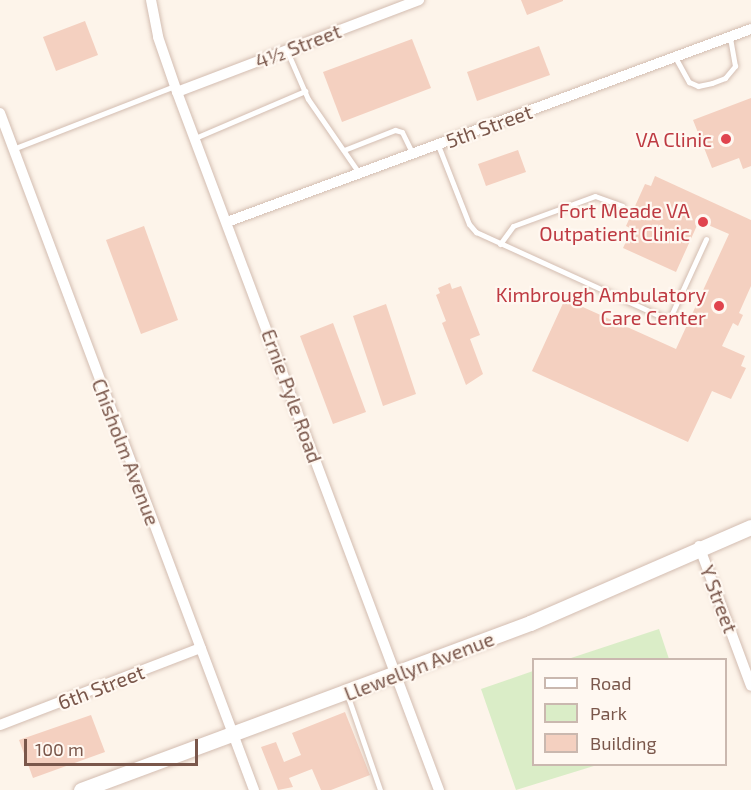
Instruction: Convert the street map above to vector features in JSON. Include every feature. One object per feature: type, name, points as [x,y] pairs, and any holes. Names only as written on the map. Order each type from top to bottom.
[{"type":"street","name":"Ernie Pyle Road","points":[[151,0],[158,37],[176,89],[439,790]]},
{"type":"street","name":"4½ Street","points":[[176,89],[287,51],[419,0]]},
{"type":"street","name":"5th Street","points":[[227,222],[751,29]]},
{"type":"street","name":"Chisholm Avenue","points":[[0,113],[254,790]]},
{"type":"street","name":"Llewellyn Avenue","points":[[81,790],[347,694],[569,606],[699,546],[751,526]]},
{"type":"street","name":"Y Street","points":[[699,546],[751,686]]},
{"type":"street","name":"6th Street","points":[[0,725],[201,648]]},
{"type":"lane","points":[[675,57],[689,82],[698,86],[712,83],[725,78],[735,66],[729,37]]},
{"type":"lane","points":[[287,51],[304,91],[360,174]]},
{"type":"lane","points":[[13,149],[176,89]]},
{"type":"lane","points":[[195,138],[304,91]]},
{"type":"lane","points":[[344,150],[395,130],[402,132],[413,155]]},
{"type":"lane","points":[[438,145],[469,224],[476,232],[669,320],[706,239]]},
{"type":"lane","points":[[500,244],[513,226],[595,196],[622,206]]},
{"type":"lane","points":[[347,694],[380,790]]},
{"type":"green space","points":[[659,629],[669,658],[571,658]]},
{"type":"green space","points":[[532,671],[532,766],[594,766],[516,790],[481,689]]},
{"type":"building","points":[[521,0],[563,0],[563,1],[527,15]]},
{"type":"building","points":[[85,21],[98,55],[56,71],[43,37]]},
{"type":"building","points":[[412,39],[431,88],[342,122],[323,72]]},
{"type":"building","points":[[539,46],[550,75],[477,101],[467,72]]},
{"type":"building","name":"VA Clinic","points":[[751,98],[751,166],[743,169],[739,158],[712,168],[693,120]]},
{"type":"building","points":[[518,150],[526,172],[486,186],[478,164]]},
{"type":"building","name":"Kimbrough Ambulatory Care Center","points":[[655,176],[751,220],[751,286],[739,313],[743,315],[738,326],[733,323],[722,346],[745,356],[741,366],[746,368],[731,399],[712,391],[688,442],[532,371],[565,299],[676,349],[729,234],[699,221],[676,272],[623,248],[632,229],[626,226],[645,184],[651,186]]},
{"type":"building","points":[[144,226],[178,320],[141,334],[106,240]]},
{"type":"building","points":[[450,283],[452,289],[461,286],[480,335],[470,339],[483,374],[466,385],[442,323],[446,321],[436,295],[440,293],[438,288]]},
{"type":"building","points":[[386,304],[416,394],[383,406],[353,316]]},
{"type":"building","points":[[333,323],[366,412],[333,424],[300,336]]},
{"type":"building","points":[[345,712],[370,775],[331,790],[321,790],[312,769],[289,778],[293,787],[278,790],[261,747],[276,742],[284,762],[301,755],[292,733]]},
{"type":"building","points":[[91,715],[105,752],[33,778],[19,740]]},
{"type":"place","name":"VA Clinic","points":[[726,139]]},
{"type":"place","name":"Fort Meade VA Outpatient Clinic","points":[[703,222]]},
{"type":"place","name":"Kimbrough Ambulatory Care Center","points":[[719,306]]}]
